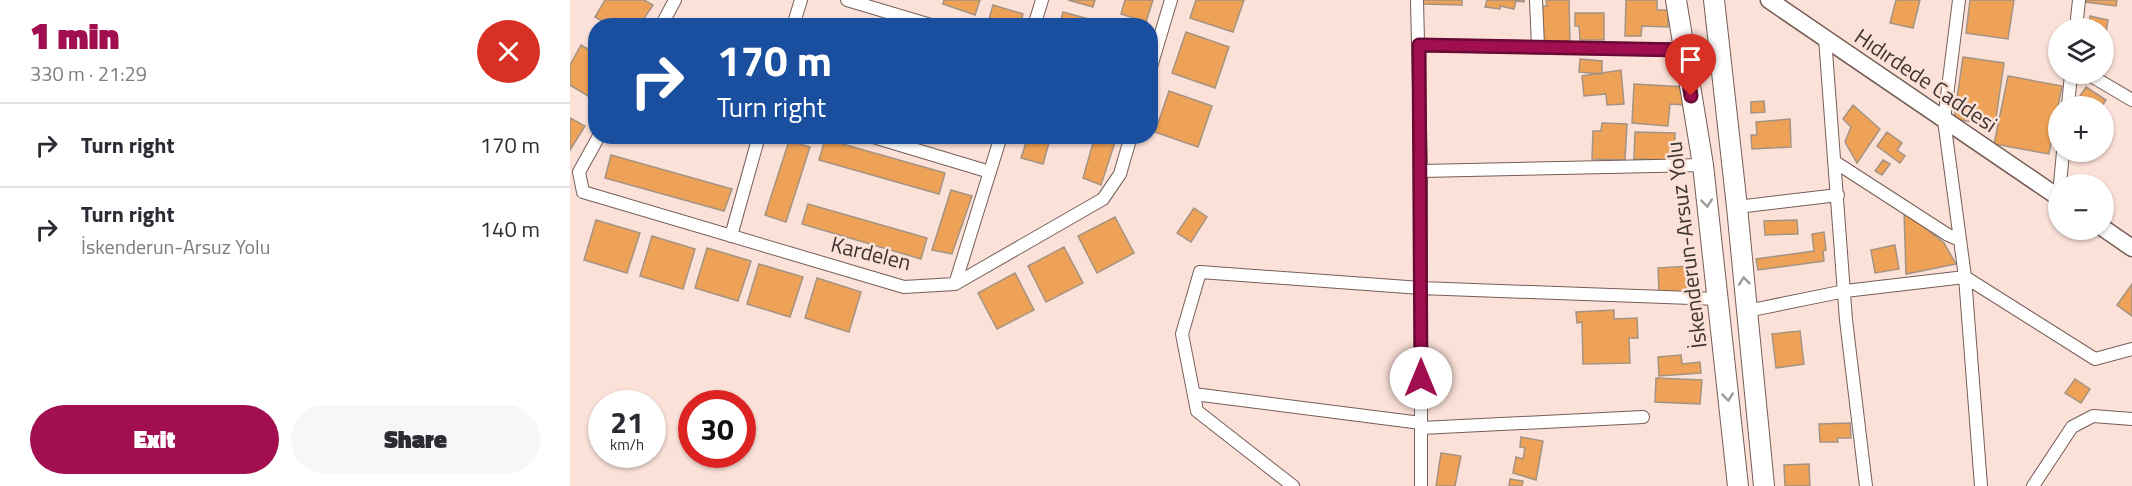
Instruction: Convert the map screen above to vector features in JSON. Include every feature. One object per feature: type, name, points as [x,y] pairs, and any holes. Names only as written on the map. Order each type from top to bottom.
[{"type":"main road","name":"İskenderun-Arsuz Yolu","points":[[1676,0],[1703,165],[1738,486]]},
{"type":"main road","points":[[1714,0],[1764,486]]},
{"type":"street","points":[[665,18],[675,0]]},
{"type":"street","points":[[795,18],[801,0]]},
{"type":"street","points":[[847,0],[907,18]]},
{"type":"street","points":[[1036,18],[1042,0]]},
{"type":"street","points":[[1158,43],[1171,0]]},
{"type":"street","points":[[1417,0],[1421,171],[1421,486]]},
{"type":"street","points":[[1536,0],[1538,46]]},
{"type":"street","name":"Hıdırdede Caddesi","points":[[1769,0],[2048,190]]},
{"type":"street","points":[[1959,0],[1944,120],[1965,278],[1982,486]]},
{"type":"street","points":[[2077,18],[2079,0]]},
{"type":"street","points":[[1825,38],[1846,320],[1866,486]]},
{"type":"street","points":[[1419,45],[1684,50]]},
{"type":"street","points":[[2105,84],[2132,100]]},
{"type":"street","name":"Kardelen","points":[[595,144],[579,172],[583,192],[904,287],[955,284],[1103,199],[1120,174],[1129,144]]},
{"type":"street","points":[[730,236],[757,144]]},
{"type":"street","points":[[897,144],[990,172]]},
{"type":"street","points":[[955,284],[999,144]]},
{"type":"street","points":[[1835,162],[1948,235],[1960,240]]},
{"type":"street","points":[[1421,171],[1703,165]]},
{"type":"street","points":[[1737,207],[1838,195]]},
{"type":"street","points":[[2114,236],[2132,248]]},
{"type":"street","points":[[1293,486],[1197,411],[1182,334],[1200,272],[1421,288],[1718,299]]},
{"type":"street","points":[[1747,310],[1845,291],[1965,278],[2095,359],[2132,349]]},
{"type":"street","points":[[1194,394],[1421,426],[1643,417]]},
{"type":"street","points":[[2033,486],[2072,427],[2093,416],[2132,419]]},
{"type":"building","points":[[605,0],[644,0],[653,5],[644,18],[595,17]]},
{"type":"building","points":[[944,0],[980,0],[975,15],[943,4]]},
{"type":"building","points":[[1068,0],[1095,0],[1093,7]]},
{"type":"building","points":[[1125,0],[1153,0],[1147,18],[1134,18],[1121,14]]},
{"type":"building","points":[[1196,0],[1244,0],[1233,32],[1190,18]]},
{"type":"building","points":[[1423,0],[1462,0],[1462,5],[1423,4]]},
{"type":"building","points":[[1487,0],[1524,0],[1524,2],[1516,1],[1514,9],[1500,6],[1500,9],[1485,7]]},
{"type":"building","points":[[1546,0],[1569,0],[1570,43],[1541,43],[1540,6],[1547,6]]},
{"type":"building","points":[[1626,0],[1657,0],[1657,10],[1668,10],[1668,27],[1642,26],[1641,36],[1625,36]]},
{"type":"building","points":[[1896,0],[1920,0],[1913,28],[1890,23]]},
{"type":"building","points":[[1970,0],[2014,0],[2008,39],[1966,33]]},
{"type":"building","points":[[2085,0],[2117,0],[2116,6],[2085,2]]},
{"type":"building","points":[[993,5],[1023,14],[1022,18],[989,18]]},
{"type":"building","points":[[1063,12],[1085,18],[1061,18]]},
{"type":"building","points":[[1575,13],[1604,13],[1604,40],[1580,40],[1579,26],[1575,26]]},
{"type":"building","points":[[1186,32],[1229,47],[1215,88],[1172,73]]},
{"type":"building","points":[[581,45],[588,49],[588,96],[570,85],[570,65]]},
{"type":"building","points":[[1963,57],[2004,63],[1995,125],[1954,119]]},
{"type":"building","points":[[1580,59],[1602,61],[1602,74],[1579,72]]},
{"type":"building","points":[[1621,70],[1624,104],[1607,105],[1606,94],[1584,96],[1582,76]]},
{"type":"building","points":[[2008,76],[2062,86],[2060,96],[2048,96],[2048,154],[1994,144]]},
{"type":"building","points":[[1634,84],[1686,87],[1685,105],[1670,104],[1668,126],[1632,123]]},
{"type":"building","points":[[2086,87],[2100,96],[2080,96]]},
{"type":"building","points":[[1169,91],[1212,106],[1198,147],[1158,133],[1158,123]]},
{"type":"building","points":[[1764,101],[1765,112],[1751,113],[1751,102]]},
{"type":"building","points":[[1853,105],[1880,129],[1857,163],[1845,142],[1851,127],[1843,119]]},
{"type":"building","points":[[570,118],[585,126],[570,150]]},
{"type":"building","points":[[1790,119],[1791,147],[1752,149],[1751,135],[1757,135],[1756,122]]},
{"type":"building","points":[[1602,123],[1627,124],[1625,160],[1592,159],[1593,131],[1601,131]]},
{"type":"building","points":[[1635,132],[1675,133],[1674,160],[1634,159]]},
{"type":"building","points":[[1887,132],[1902,143],[1897,150],[1905,156],[1900,163],[1877,146]]},
{"type":"building","points":[[788,144],[810,147],[786,222],[765,215]]},
{"type":"building","points":[[824,144],[843,144],[945,173],[939,194],[819,160]]},
{"type":"building","points":[[1025,144],[1049,144],[1043,164],[1021,158]]},
{"type":"building","points":[[1093,144],[1114,144],[1101,185],[1083,178]]},
{"type":"building","points":[[611,155],[732,189],[724,211],[605,178]]},
{"type":"building","points":[[1883,160],[1890,164],[1882,175],[1875,171]]},
{"type":"building","points":[[951,190],[972,196],[952,254],[932,250]]},
{"type":"building","points":[[808,204],[927,238],[921,259],[802,224]]},
{"type":"building","points":[[1194,208],[1207,217],[1191,242],[1177,233]]},
{"type":"building","points":[[1904,211],[1944,243],[1956,264],[1906,274]]},
{"type":"building","points":[[1115,217],[1134,253],[1097,273],[1078,236]]},
{"type":"building","points":[[596,220],[640,233],[627,273],[584,260]]},
{"type":"building","points":[[1797,220],[1798,234],[1765,235],[1764,221]]},
{"type":"building","points":[[1824,232],[1826,250],[1823,251],[1824,261],[1758,270],[1756,259],[1814,251],[1812,234]]},
{"type":"building","points":[[652,236],[695,249],[683,289],[640,276]]},
{"type":"building","points":[[1895,245],[1899,269],[1875,273],[1871,250]]},
{"type":"building","points":[[1064,247],[1083,283],[1046,302],[1028,266]]},
{"type":"building","points":[[707,248],[751,261],[738,301],[695,288]]},
{"type":"building","points":[[759,264],[803,277],[790,317],[747,304]]},
{"type":"building","points":[[1692,266],[1693,292],[1659,293],[1658,268]]},
{"type":"building","points":[[1015,273],[1034,310],[997,329],[978,293]]},
{"type":"building","points":[[817,278],[861,292],[849,332],[805,318]]},
{"type":"building","points":[[2132,284],[2132,316],[2117,305]]},
{"type":"building","points":[[1614,310],[1614,319],[1637,318],[1638,338],[1629,338],[1630,363],[1583,364],[1582,322],[1577,323],[1576,312]]},
{"type":"building","points":[[1800,331],[1804,364],[1776,368],[1772,334]]},
{"type":"building","points":[[1681,355],[1682,364],[1700,362],[1701,373],[1659,376],[1658,357]]},
{"type":"building","points":[[1656,378],[1702,380],[1700,404],[1655,402]]},
{"type":"building","points":[[2075,379],[2090,389],[2081,403],[2065,393]]},
{"type":"building","points":[[1850,423],[1851,438],[1837,438],[1838,442],[1820,442],[1819,424]]},
{"type":"building","points":[[1521,437],[1543,441],[1536,480],[1513,473],[1516,457],[1523,459],[1525,448],[1520,447]]},
{"type":"building","points":[[1441,453],[1461,456],[1455,486],[1436,486]]},
{"type":"building","points":[[1809,464],[1810,486],[1785,486],[1784,465]]},
{"type":"building","points":[[1510,479],[1523,481],[1522,486],[1509,486]]},
{"type":"route","points":[[1421,378],[1419,45],[1684,50],[1691,96]]}]
